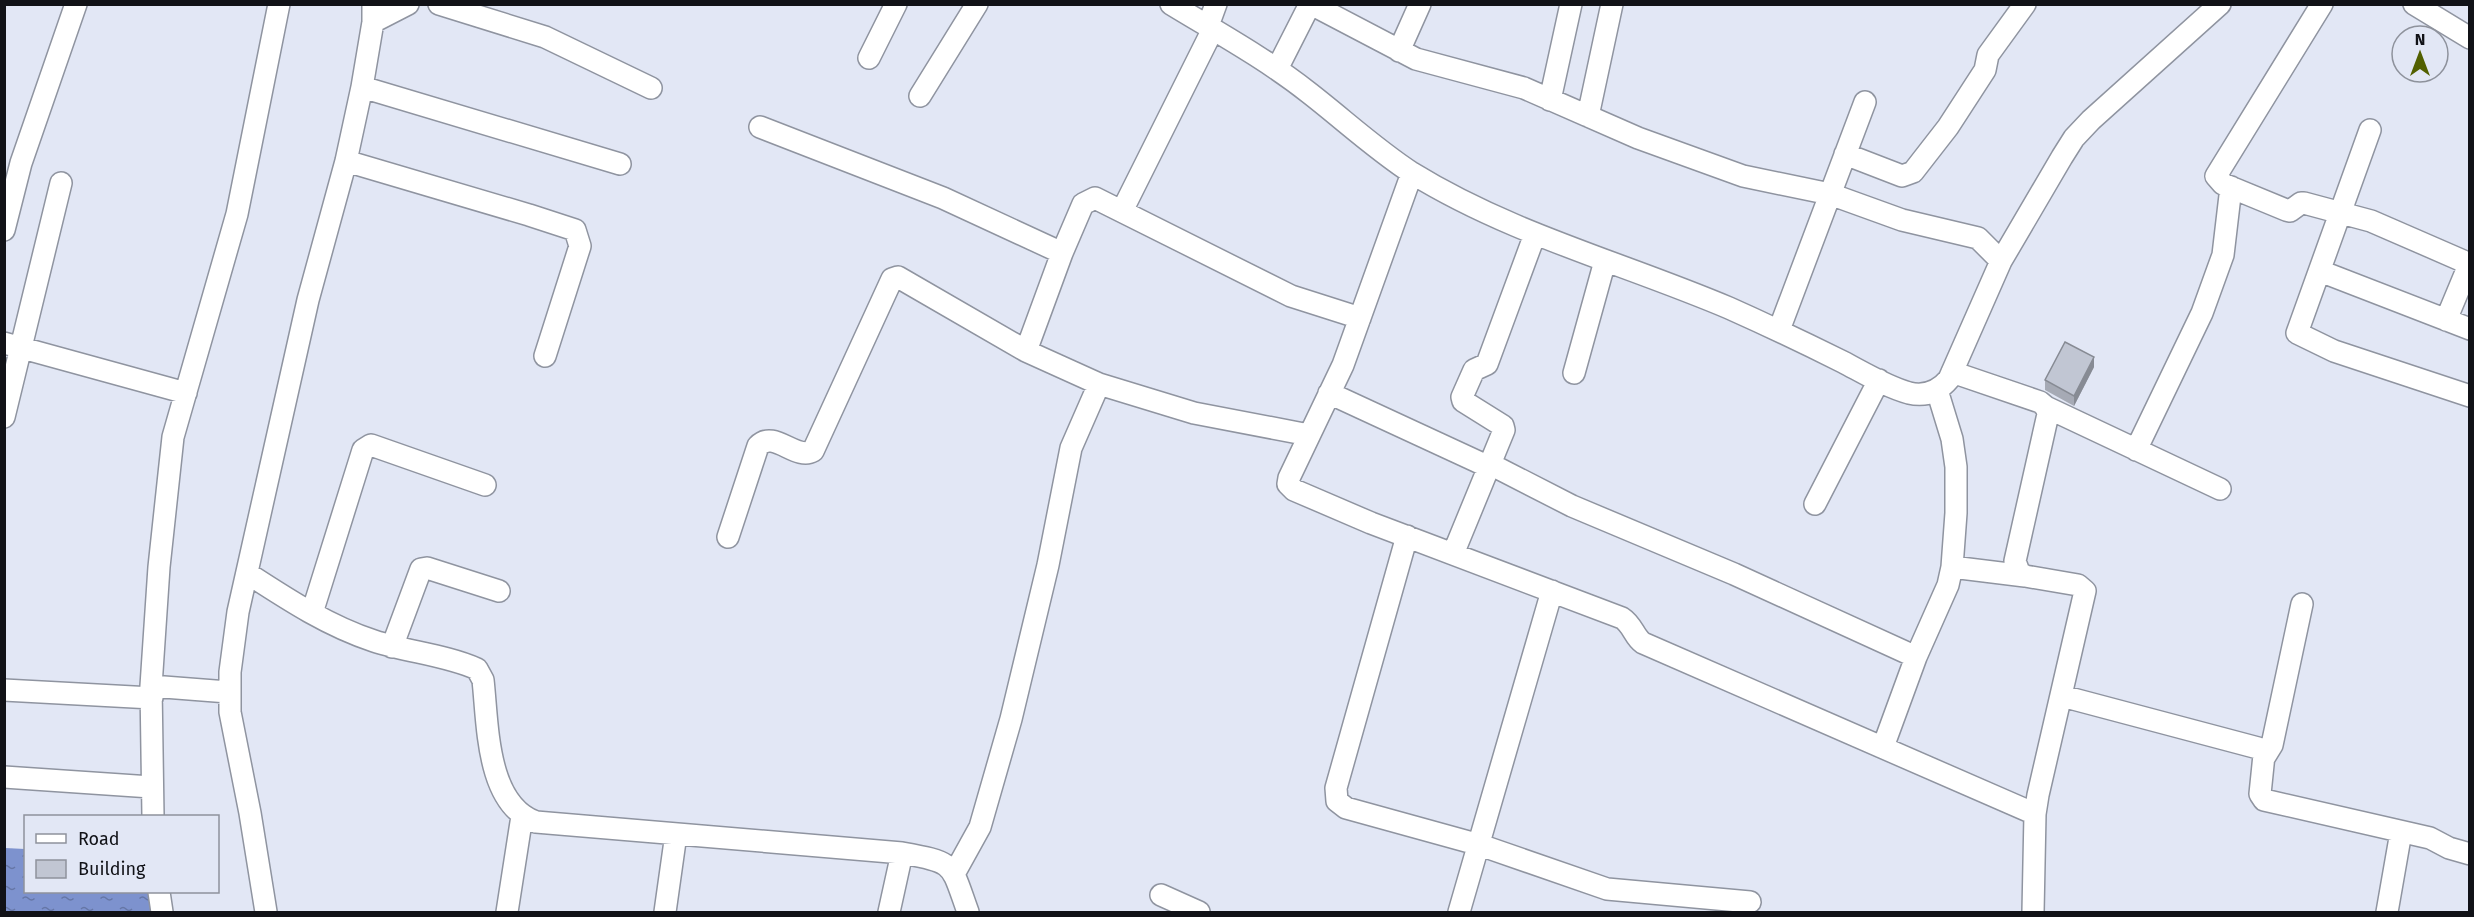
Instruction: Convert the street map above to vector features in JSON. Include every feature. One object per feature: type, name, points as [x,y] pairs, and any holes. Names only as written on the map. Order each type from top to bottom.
[{"type":"street","points":[[4,230],[21,163],[76,4]]},
{"type":"street","points":[[153,815],[152,692],[159,567],[169,469],[176,426],[237,214],[279,4]]},
{"type":"street","points":[[266,912],[228,692],[238,612],[308,300],[362,87],[373,13],[408,4]]},
{"type":"street","points":[[439,4],[544,37],[651,88]]},
{"type":"street","points":[[869,58],[896,4]]},
{"type":"street","points":[[920,96],[977,4]]},
{"type":"street","points":[[1171,4],[1276,69],[1359,135],[1412,173],[1479,209],[1535,234],[1700,296],[1779,330],[1909,393],[1923,395],[1937,390],[1953,372],[2001,261],[2074,138],[2220,4]]},
{"type":"street","points":[[1122,211],[1210,28],[1216,4]]},
{"type":"street","points":[[1276,69],[1310,4],[1416,59],[1524,88],[1638,138],[1743,176],[1830,194],[1902,220],[1978,238],[2001,261]]},
{"type":"street","points":[[1399,51],[1420,4]]},
{"type":"street","points":[[1550,100],[1571,4]]},
{"type":"street","points":[[1588,116],[1612,4]]},
{"type":"street","points":[[1845,154],[1902,176],[1912,172],[1948,127],[1987,68],[1988,56],[2025,4]]},
{"type":"street","points":[[2322,4],[2217,173],[2218,180],[2286,210],[2290,211],[2304,203],[2371,221],[2465,263],[2466,272],[2446,320]]},
{"type":"street","points":[[2414,4],[2469,38]]},
{"type":"street","points":[[362,87],[620,164]]},
{"type":"street","points":[[1779,330],[1865,102]]},
{"type":"street","points":[[760,127],[943,198],[1062,253]]},
{"type":"street","points":[[2370,130],[2297,329],[2300,336],[2334,351],[2469,396]]},
{"type":"street","points":[[345,161],[574,230],[579,246],[545,356]]},
{"type":"street","points":[[1412,173],[1343,365],[1288,484],[1294,490],[1407,536],[1628,622],[1643,643],[2036,814]]},
{"type":"street","points":[[4,417],[13,346],[61,183]]},
{"type":"street","points":[[2136,450],[2202,313],[2220,265],[2226,237],[2231,187]]},
{"type":"street","points":[[1026,351],[1062,253],[1086,201],[1099,198],[1291,296],[1360,318]]},
{"type":"street","points":[[1453,554],[1504,428],[1463,401],[1462,397],[1474,370],[1487,364],[1535,234]]},
{"type":"street","points":[[1574,373],[1605,261]]},
{"type":"street","points":[[2320,270],[2469,329]]},
{"type":"street","points":[[728,537],[758,446],[762,442],[772,441],[803,453],[813,450],[892,279],[900,278],[1026,351],[1099,384],[1194,413],[1309,435]]},
{"type":"street","points":[[13,346],[186,393]]},
{"type":"street","points":[[1953,372],[2040,402],[2046,407],[2220,489]]},
{"type":"street","points":[[1815,504],[1880,380]]},
{"type":"street","points":[[954,874],[980,827],[1011,719],[1046,576],[1071,448],[1099,384]]},
{"type":"street","points":[[1882,747],[1916,657],[1948,585],[1952,567],[1956,513],[1956,467],[1952,440],[1937,390]]},
{"type":"street","points":[[1329,393],[1490,465],[1572,506],[1734,574],[1916,657]]},
{"type":"street","points":[[2025,576],[2016,566],[2015,555],[2048,414],[2046,407]]},
{"type":"street","points":[[312,614],[363,450],[367,446],[371,445],[485,485]]},
{"type":"street","points":[[1407,536],[1336,788],[1336,801],[1346,808],[1480,845],[1607,889],[1750,902]]},
{"type":"street","points":[[1952,567],[2078,585],[2085,591],[2043,771],[2036,814],[2034,912]]},
{"type":"street","points":[[392,647],[421,569],[427,568],[499,591]]},
{"type":"street","points":[[247,573],[312,614],[353,634],[392,647],[472,667],[479,671],[483,680],[495,774],[514,808],[522,816],[536,822],[902,853],[940,861],[954,874],[968,912]]},
{"type":"street","points":[[1459,912],[1552,591]]},
{"type":"street","points":[[2264,758],[2272,745],[2302,604]]},
{"type":"street","points":[[4,690],[228,692]]},
{"type":"street","points":[[2062,696],[2258,748],[2264,758],[2260,794],[2265,800],[2430,838],[2449,848],[2469,854]]},
{"type":"street","points":[[4,777],[151,788]]},
{"type":"street","points":[[507,912],[522,816]]},
{"type":"street","points":[[2387,912],[2401,832]]},
{"type":"street","points":[[665,912],[676,834]]},
{"type":"street","points":[[889,912],[902,853]]},
{"type":"street","points":[[159,893],[162,912]]},
{"type":"street","points":[[1161,895],[1199,912]]},
{"type":"water","points":[[5,848],[24,849],[24,893],[148,893],[151,912],[5,912]]},
{"type":"building","points":[[2065,342],[2094,357],[2074,396],[2045,380]]}]
